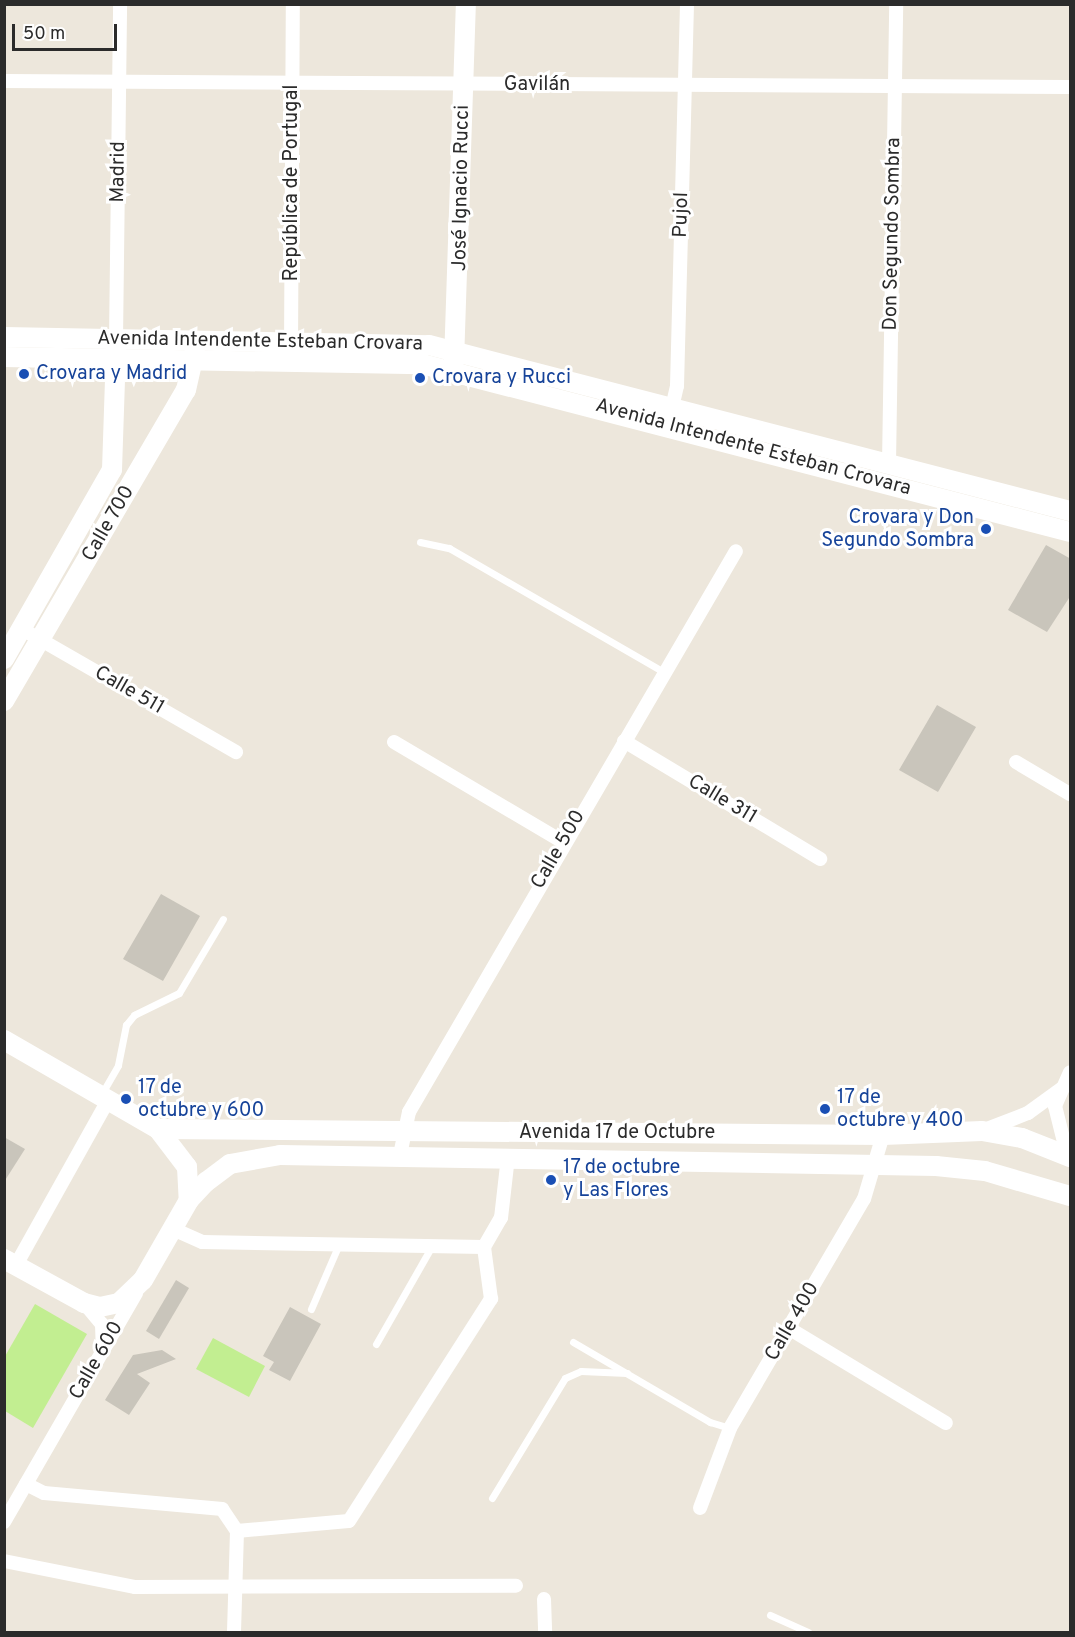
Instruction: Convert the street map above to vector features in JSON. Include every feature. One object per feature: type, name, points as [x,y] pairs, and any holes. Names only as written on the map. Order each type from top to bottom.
[{"type":"main road","name":"José Ignacio Rucci","points":[[455,361],[466,4]]},
{"type":"main road","name":"Avenida Intendente Esteban Crovara","points":[[4,338],[116,349],[195,361],[291,351]]},
{"type":"main road","name":"Avenida Intendente Esteban Crovara","points":[[4,357],[116,349],[195,340],[422,364],[455,361],[670,417],[1071,532]]},
{"type":"main road","name":"Calle 700","points":[[4,701],[186,390],[195,361],[195,340]]},
{"type":"main road","name":"Calle 700","points":[[4,659],[112,470],[116,349]]},
{"type":"main road","name":"Avenida Intendente Esteban Crovara","points":[[670,417],[889,464],[1071,511]]},
{"type":"main road","points":[[4,1040],[158,1129],[182,1154],[189,1176],[189,1200]]},
{"type":"main road","name":"Avenida 17 de Octubre","points":[[158,1129],[883,1136],[982,1131],[1022,1138],[1069,1155]]},
{"type":"main road","name":"Avenida 17 de Octubre","points":[[189,1200],[221,1170],[244,1159],[400,1155],[961,1167],[1071,1196]]},
{"type":"main road","name":"Calle 600","points":[[143,1280],[189,1200]]},
{"type":"main road","points":[[10,1262],[84,1303],[100,1307],[119,1303],[143,1280]]},
{"type":"street","name":"Madrid","points":[[116,349],[121,82],[120,4]]},
{"type":"street","name":"República de Portugal","points":[[291,351],[293,4]]},
{"type":"street","name":"Pujol","points":[[670,417],[686,86],[687,4]]},
{"type":"street","name":"Don Segundo Sombra","points":[[889,464],[896,4]]},
{"type":"street","name":"Gavilán","points":[[4,81],[1071,87]]},
{"type":"street","name":"Calle 500","points":[[400,1155],[401,1132],[563,842],[736,551]]},
{"type":"street","name":"Calle 511","points":[[22,629],[236,752]]},
{"type":"street","name":"Calle 311","points":[[624,741],[820,859]]},
{"type":"street","points":[[394,742],[563,842]]},
{"type":"street","points":[[1016,762],[1071,794]]},
{"type":"street","points":[[1069,1155],[1055,1117],[1061,1089],[1071,1072]]},
{"type":"street","points":[[982,1131],[1028,1113],[1061,1089]]},
{"type":"street","points":[[10,1262],[104,1099]]},
{"type":"street","name":"Calle 400","points":[[699,1508],[730,1428],[864,1199],[876,1166],[883,1136]]},
{"type":"street","points":[[237,1531],[349,1521],[491,1299],[484,1247],[501,1218],[508,1158]]},
{"type":"street","points":[[173,1229],[202,1242],[484,1247]]},
{"type":"street","name":"Calle 600","points":[[4,1522],[143,1280]]},
{"type":"street","points":[[84,1303],[102,1324],[103,1352]]},
{"type":"street","points":[[790,1329],[946,1423]]},
{"type":"street","points":[[27,1484],[44,1493],[211,1505],[230,1516],[237,1531],[234,1632]]},
{"type":"street","points":[[4,1562],[116,1585],[235,1588],[516,1586]]},
{"type":"street","points":[[544,1599],[545,1632]]},
{"type":"lane","points":[[420,542],[449,548],[664,672]]},
{"type":"lane","points":[[104,1099],[118,1065],[126,1025],[134,1015],[179,993],[223,920]]},
{"type":"lane","points":[[310,1309],[339,1244]]},
{"type":"lane","points":[[376,1344],[432,1246]]},
{"type":"lane","points":[[573,1342],[730,1428]]},
{"type":"lane","points":[[492,1498],[565,1378],[581,1371],[627,1373]]},
{"type":"lane","points":[[770,1615],[808,1632]]},
{"type":"green space","points":[[35,1304],[87,1334],[33,1428],[5,1411],[4,1358]]},
{"type":"green space","points":[[213,1338],[265,1366],[249,1397],[196,1369]]},
{"type":"building","points":[[1046,545],[1071,559],[1071,595],[1047,632],[1008,610]]},
{"type":"building","points":[[937,705],[976,727],[938,792],[899,770]]},
{"type":"building","points":[[161,894],[200,916],[163,981],[123,959]]},
{"type":"building","points":[[4,1137],[25,1149],[4,1182]]},
{"type":"building","points":[[176,1280],[189,1288],[159,1339],[146,1331]]},
{"type":"building","points":[[290,1307],[321,1324],[290,1381],[269,1370],[274,1362],[263,1356]]},
{"type":"building","points":[[162,1350],[176,1359],[137,1374],[150,1383],[129,1415],[105,1400],[133,1355]]},
{"type":"place","name":"Crovara y Madrid","points":[[24,374]]},
{"type":"place","name":"Crovara y Rucci","points":[[420,378]]},
{"type":"place","name":"Crovara y Don Segundo Sombra","points":[[986,529]]},
{"type":"place","name":"17 de octubre y 600","points":[[126,1099]]},
{"type":"place","name":"17 de octubre y 400","points":[[825,1109]]},
{"type":"place","name":"17 de octubre y Las Flores","points":[[551,1180]]}]
